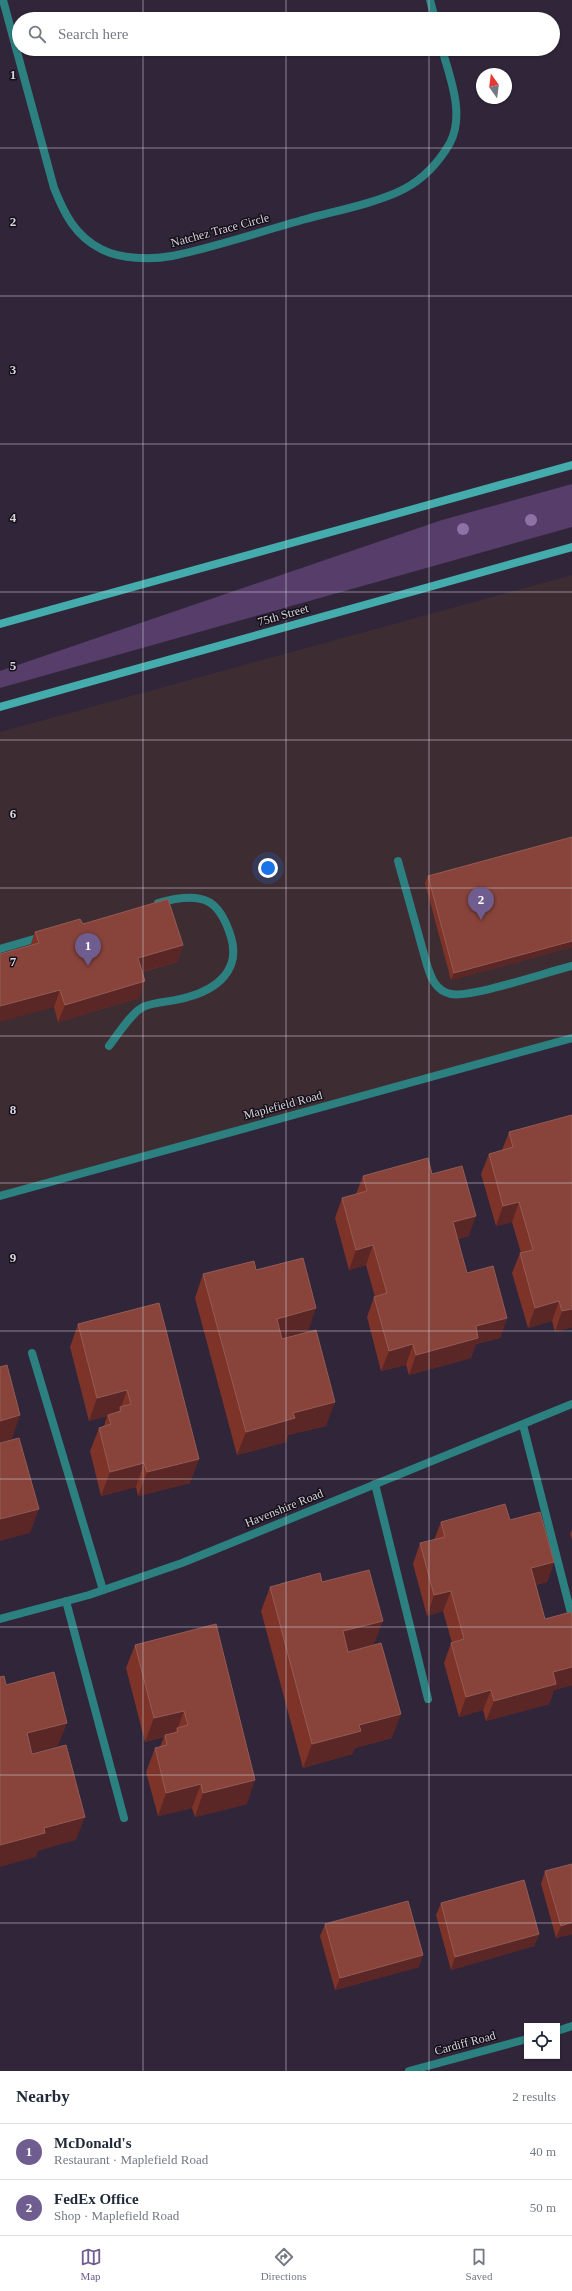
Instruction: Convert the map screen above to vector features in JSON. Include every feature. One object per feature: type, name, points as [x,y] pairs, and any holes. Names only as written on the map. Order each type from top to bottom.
[{"type":"main road","points":[[0,624],[572,465]]},
{"type":"main road","name":"75th Street","points":[[0,707],[572,547]]},
{"type":"street","name":"Natchez Trace Circle","points":[[3,0],[12,33]]},
{"type":"street","points":[[430,0],[433,12]]},
{"type":"street","name":"Natchez Trace Circle","points":[[18,56],[54,188],[64,212],[79,235],[101,249],[132,257],[171,256],[367,202],[408,186],[424,176],[439,160],[451,141],[456,123],[456,104],[444,56]]},
{"type":"street","points":[[398,861],[431,979],[439,989],[451,994],[470,994],[572,966]]},
{"type":"street","points":[[109,1046],[142,1007],[188,997],[218,984],[230,968],[234,955],[227,925],[219,911],[208,901],[180,898],[147,906]]},
{"type":"street","points":[[0,949],[51,934]]},
{"type":"street","name":"Maplefield Road","points":[[0,1196],[572,1038]]},
{"type":"street","points":[[32,1353],[103,1590]]},
{"type":"street","name":"Havenshire Road","points":[[0,1619],[103,1590],[182,1563],[572,1404]]},
{"type":"street","points":[[523,1425],[572,1617]]},
{"type":"street","points":[[375,1484],[428,1699]]},
{"type":"street","points":[[66,1601],[124,1818]]},
{"type":"street","points":[[560,2029],[572,2026]]},
{"type":"street","name":"Cardiff Road","points":[[409,2071],[524,2040]]},
{"type":"shaded area","points":[[572,484],[572,527],[0,688],[0,671],[442,520]]},
{"type":"shaded area","points":[[572,575],[572,1034],[0,1193],[0,732]]},
{"type":"building","points":[[572,837],[572,941],[454,973],[428,876]]},
{"type":"building","points":[[168,899],[183,945],[138,958],[145,981],[65,1005],[60,990],[0,1006],[0,954],[39,943],[35,932],[80,919],[83,924]]},
{"type":"building","points":[[572,1115],[572,1309],[562,1311],[559,1301],[535,1308],[520,1253],[533,1250],[519,1202],[503,1206],[489,1154],[513,1147],[509,1132]]},
{"type":"building","points":[[428,1158],[432,1174],[462,1166],[476,1216],[453,1222],[467,1273],[493,1266],[507,1318],[476,1326],[478,1338],[416,1355],[413,1344],[389,1351],[374,1297],[387,1293],[373,1245],[356,1250],[342,1198],[367,1191],[363,1176]]},
{"type":"building","points":[[303,1258],[316,1308],[277,1319],[282,1339],[316,1330],[335,1402],[293,1413],[295,1418],[246,1432],[203,1274],[254,1261],[256,1270]]},
{"type":"building","points":[[159,1303],[199,1459],[147,1472],[144,1463],[110,1472],[99,1428],[111,1424],[108,1415],[121,1411],[120,1407],[131,1404],[127,1390],[97,1398],[78,1324]]},
{"type":"building","points":[[7,1365],[20,1415],[0,1421],[0,1367]]},
{"type":"building","points":[[19,1438],[39,1509],[0,1519],[0,1443]]},
{"type":"building","points":[[505,1504],[510,1520],[540,1512],[554,1562],[531,1568],[545,1619],[571,1612],[572,1667],[553,1672],[556,1684],[494,1701],[491,1690],[466,1697],[451,1643],[464,1639],[451,1591],[434,1595],[420,1543],[445,1537],[441,1522]]},
{"type":"building","points":[[369,1570],[383,1621],[343,1631],[348,1652],[381,1643],[401,1714],[359,1725],[361,1731],[312,1744],[270,1587],[320,1573],[322,1582]]},
{"type":"building","points":[[216,1624],[255,1780],[203,1793],[201,1784],[166,1793],[155,1748],[167,1745],[165,1735],[178,1732],[177,1728],[188,1725],[184,1711],[154,1718],[135,1645]]},
{"type":"building","points":[[54,1672],[67,1723],[27,1733],[32,1754],[66,1745],[85,1817],[44,1828],[45,1833],[0,1845],[0,1677],[4,1676],[6,1685]]},
{"type":"building","points":[[572,1864],[572,1922],[561,1926],[545,1871]]},
{"type":"building","points":[[524,1880],[539,1934],[455,1957],[441,1903]]},
{"type":"building","points":[[408,1901],[423,1955],[340,1978],[325,1924]]},
{"type":"place","name":"FedEx Office","points":[[481,920]]},
{"type":"place","name":"McDonald's","points":[[88,966]]}]
